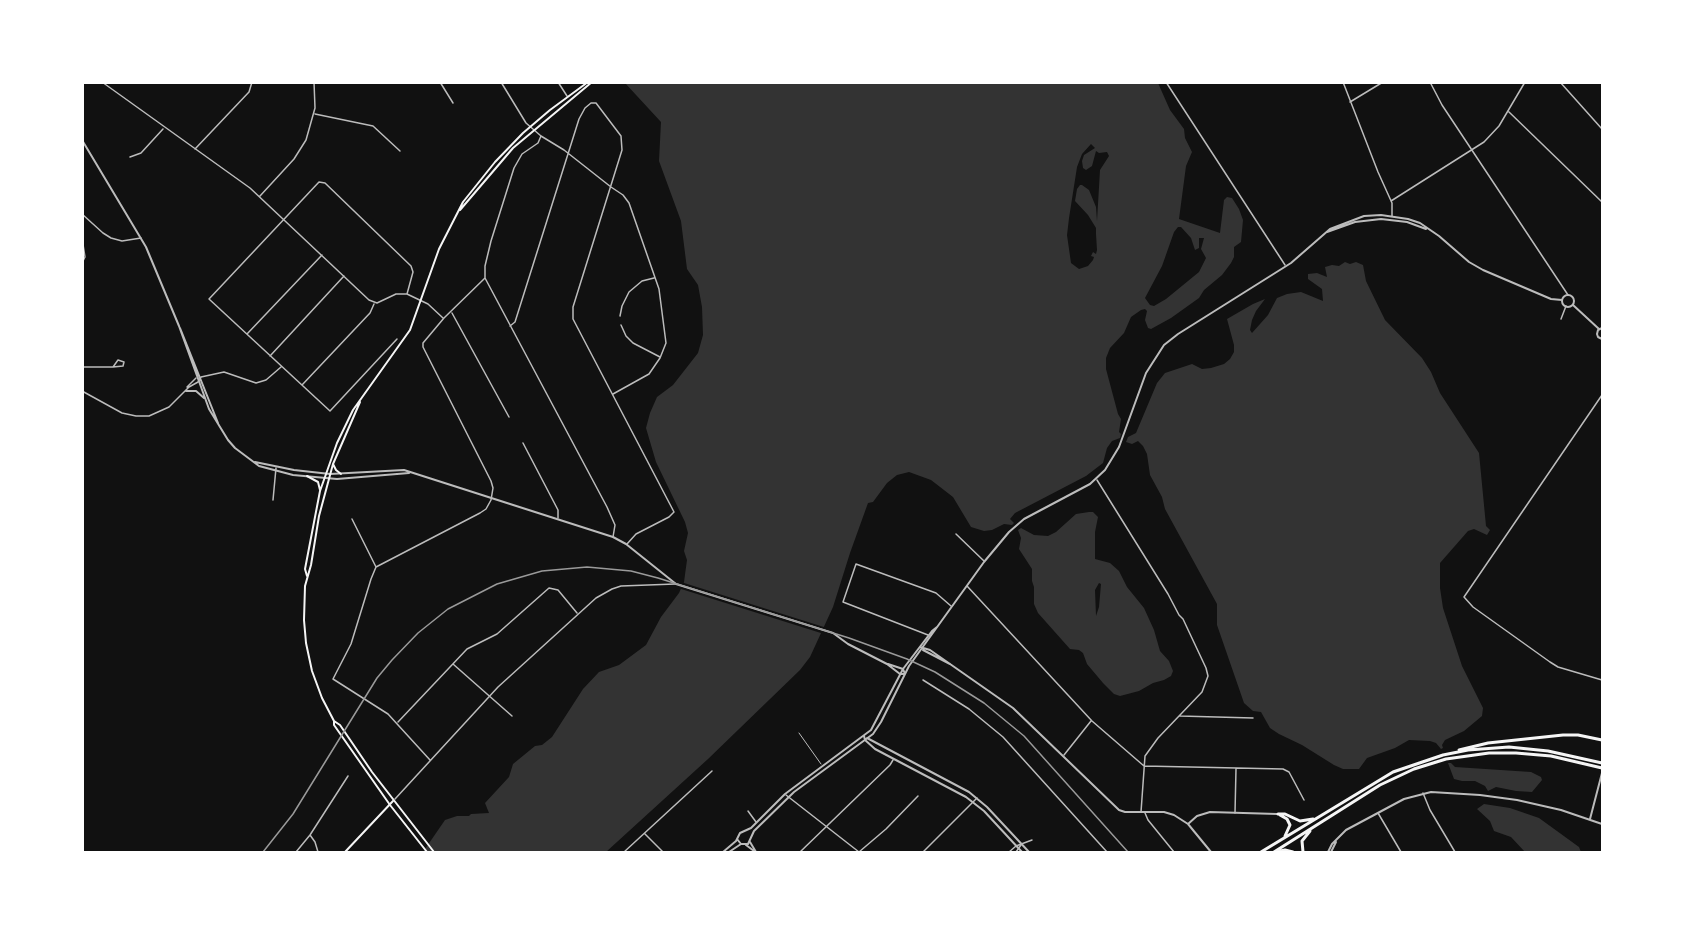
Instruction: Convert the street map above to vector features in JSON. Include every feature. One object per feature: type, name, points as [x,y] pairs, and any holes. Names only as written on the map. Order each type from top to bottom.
[{"type":"highway","points":[[1261,852],[1393,772],[1413,764],[1467,747],[1488,743],[1563,735],[1578,735],[1602,740]]},
{"type":"highway","points":[[1452,753],[1496,747],[1524,748],[1556,752],[1602,763]]},
{"type":"highway","points":[[1274,852],[1392,779],[1414,769],[1455,758],[1489,753],[1551,756],[1602,771]]},
{"type":"highway","points":[[1278,814],[1298,820],[1320,816]]},
{"type":"highway","points":[[1284,837],[1290,825],[1289,818]]},
{"type":"highway","points":[[1303,852],[1302,841],[1313,827]]},
{"type":"highway","points":[[1274,852],[1285,850],[1293,852]]},
{"type":"main road","points":[[532,128],[590,82]]},
{"type":"main road","points":[[307,576],[305,569],[325,473],[349,418],[407,336],[439,249],[457,214],[481,177],[567,97],[590,82]]},
{"type":"main road","points":[[360,401],[328,478],[307,576],[303,612],[309,659],[319,691],[334,725],[390,805],[427,852]]},
{"type":"main road","points":[[333,464],[341,474]]},
{"type":"main road","points":[[307,476],[318,482],[320,491]]},
{"type":"main road","points":[[334,721],[340,725],[393,801],[434,852]]},
{"type":"main road","points":[[345,852],[393,801]]},
{"type":"street","points":[[102,82],[259,196],[374,303],[382,302],[396,294],[407,294],[422,300],[444,318]]},
{"type":"street","points":[[195,150],[249,92],[252,82]]},
{"type":"street","points":[[259,196],[299,152],[309,134],[314,114],[314,82]]},
{"type":"street","points":[[440,82],[453,103]]},
{"type":"street","points":[[501,82],[524,120],[532,128],[569,153],[623,195],[629,203],[656,278],[666,343],[660,358],[645,377],[613,395]]},
{"type":"street","points":[[558,82],[567,97]]},
{"type":"street","points":[[1166,82],[1286,266]]},
{"type":"street","points":[[1343,82],[1391,201],[1392,218]]},
{"type":"street","points":[[1350,102],[1383,82]]},
{"type":"street","points":[[1430,82],[1442,105],[1568,295],[1573,297],[1573,304],[1601,328],[1597,336],[1602,339]]},
{"type":"street","points":[[1391,201],[1473,150],[1493,134],[1525,82]]},
{"type":"street","points":[[1560,82],[1602,129]]},
{"type":"street","points":[[510,326],[515,322],[581,114],[594,102],[601,107],[621,136],[622,150],[572,314],[575,325],[674,512],[669,517],[636,534],[626,544]]},
{"type":"street","points":[[1508,112],[1602,202]]},
{"type":"street","points":[[314,114],[373,126],[400,151]]},
{"type":"street","points":[[130,156],[141,153],[164,128]]},
{"type":"street","points":[[541,136],[538,143],[522,154],[514,169],[485,266],[485,278],[607,507],[615,525],[613,537]]},
{"type":"street","points":[[82,140],[141,237],[178,326],[205,400],[235,448],[255,462],[275,470],[307,476],[328,478],[411,472]]},
{"type":"street","points":[[397,339],[330,411],[208,299],[317,183],[325,183],[411,266],[413,272],[407,294]]},
{"type":"street","points":[[82,214],[111,238],[128,241],[141,237]]},
{"type":"street","points":[[755,851],[750,837],[786,796],[866,738],[881,722],[905,674],[922,648],[984,562],[1009,532],[1024,519],[1080,490],[1096,479],[1108,466],[1116,453],[1146,373],[1164,345],[1286,266],[1330,229],[1365,216],[1392,218],[1407,222],[1431,231],[1468,262],[1483,270],[1551,299],[1562,300]]},
{"type":"street","points":[[82,238],[85,259],[82,263]]},
{"type":"street","points":[[246,335],[322,255]]},
{"type":"street","points":[[270,357],[344,276]]},
{"type":"street","points":[[430,760],[382,709],[333,679],[351,644],[376,567],[480,513],[488,506],[492,497],[493,485],[424,351],[423,342],[485,278]]},
{"type":"street","points":[[620,316],[629,292],[642,281],[656,278]]},
{"type":"street","points":[[1562,300],[1568,295]]},
{"type":"street","points":[[1562,300],[1566,306]]},
{"type":"street","points":[[301,386],[370,313],[374,303]]},
{"type":"street","points":[[1566,306],[1573,304]]},
{"type":"street","points":[[1561,320],[1566,306]]},
{"type":"street","points":[[451,312],[508,417]]},
{"type":"street","points":[[621,325],[626,336],[633,343],[660,358]]},
{"type":"street","points":[[178,326],[185,336],[218,424]]},
{"type":"street","points":[[82,367],[113,367]]},
{"type":"street","points":[[186,391],[188,385],[196,377],[224,372],[256,383],[266,380],[281,367]]},
{"type":"street","points":[[82,392],[118,412],[149,416],[165,410],[201,377]]},
{"type":"street","points":[[186,391],[196,391],[205,400]]},
{"type":"street","points":[[1602,395],[1464,597],[1468,604],[1558,667],[1602,680]]},
{"type":"street","points":[[522,443],[558,510],[558,519]]},
{"type":"street","points":[[275,470],[330,474],[400,470],[411,472],[613,537],[626,544],[676,584]]},
{"type":"street","points":[[273,500],[275,470]]},
{"type":"street","points":[[1096,479],[1183,619],[1208,676],[1204,688],[1145,756],[1143,812],[1174,852]]},
{"type":"street","points":[[352,519],[376,567]]},
{"type":"street","points":[[956,534],[984,562]]},
{"type":"street","points":[[929,635],[843,602],[856,564],[936,593],[952,606]]},
{"type":"street","points":[[664,584],[665,575]]},
{"type":"street","points":[[393,801],[489,697],[578,614],[602,594],[617,587],[676,584],[833,633],[848,644],[887,664],[903,669]]},
{"type":"street","points":[[967,585],[1092,721],[1144,766],[1283,769],[1289,772],[1304,800]]},
{"type":"street","points":[[397,723],[471,646],[497,634],[549,588],[558,590],[578,614]]},
{"type":"street","points":[[723,852],[740,833],[745,832],[822,765],[866,738],[903,669],[937,627]]},
{"type":"street","points":[[922,648],[930,650],[1013,708],[1119,810],[1169,813],[1188,824],[1211,852]]},
{"type":"street","points":[[453,663],[512,716]]},
{"type":"street","points":[[887,664],[900,674],[905,674]]},
{"type":"street","points":[[903,669],[905,674]]},
{"type":"street","points":[[923,681],[958,702],[1002,737],[1107,852]]},
{"type":"street","points":[[1179,716],[1253,718]]},
{"type":"street","points":[[1063,756],[1092,721]]},
{"type":"street","points":[[866,738],[977,798],[1029,852]]},
{"type":"street","points":[[866,738],[875,749],[973,802],[1022,852]]},
{"type":"street","points":[[800,852],[890,765],[893,759],[892,752]]},
{"type":"street","points":[[1235,813],[1236,769]]},
{"type":"street","points":[[624,852],[712,771]]},
{"type":"street","points":[[1590,819],[1602,771]]},
{"type":"street","points":[[929,777],[934,774]]},
{"type":"street","points":[[934,774],[935,780]]},
{"type":"street","points":[[296,852],[310,835],[348,776]]},
{"type":"street","points":[[1423,793],[1430,810],[1455,852]]},
{"type":"street","points":[[1330,852],[1337,839],[1346,831],[1404,799],[1423,793],[1480,795],[1517,800],[1602,824]]},
{"type":"street","points":[[786,796],[858,852],[886,829],[918,796]]},
{"type":"street","points":[[923,852],[977,798]]},
{"type":"street","points":[[748,811],[757,822]]},
{"type":"street","points":[[1188,824],[1197,816],[1210,812],[1278,814]]},
{"type":"street","points":[[1378,813],[1401,852]]},
{"type":"street","points":[[745,832],[750,837]]},
{"type":"street","points":[[644,833],[663,852]]},
{"type":"street","points":[[310,835],[318,852]]},
{"type":"street","points":[[737,839],[741,844]]},
{"type":"street","points":[[1009,852],[1016,846],[1032,840]]},
{"type":"street","points":[[729,852],[741,844],[750,842]]},
{"type":"street","points":[[746,844],[755,851]]},
{"type":"street","points":[[1016,852],[1022,844]]},
{"type":"lane","points":[[514,169],[518,170]]},
{"type":"lane","points":[[799,733],[822,765]]},
{"type":"shaded area","points":[[625,83],[1158,83],[1170,110],[1184,129],[1185,138],[1192,152],[1186,166],[1179,219],[1220,233],[1224,200],[1227,197],[1232,198],[1243,220],[1241,242],[1234,247],[1234,257],[1222,275],[1204,290],[1199,298],[1151,329],[1148,328],[1145,320],[1147,311],[1141,310],[1131,317],[1124,333],[1110,348],[1106,358],[1106,369],[1121,419],[1119,432],[1121,434],[1120,438],[1112,441],[1107,448],[1103,463],[1086,476],[1015,513],[1010,519],[1014,523],[1012,525],[1004,524],[984,531],[971,527],[953,497],[931,480],[909,472],[897,475],[887,483],[873,502],[868,503],[833,607],[810,657],[800,670],[708,759],[606,852],[423,852],[445,820],[457,816],[489,813],[485,803],[509,777],[513,764],[535,746],[542,745],[552,737],[583,689],[599,672],[619,665],[646,645],[684,582],[687,560],[684,551],[688,533],[656,462],[646,428],[657,397],[673,385],[698,353],[703,335],[702,307],[698,285],[687,269],[681,221],[659,161],[661,122]],"holes":[[[1091,144],[1095,148],[1084,155],[1083,168],[1086,170],[1092,166],[1096,151],[1107,152],[1109,156],[1100,170],[1097,221],[1096,207],[1089,190],[1082,185],[1077,189],[1075,201],[1096,228],[1097,250],[1096,254],[1093,252],[1091,256],[1094,257],[1093,260],[1088,266],[1079,269],[1071,263],[1067,235],[1077,167],[1082,154]],[[1181,227],[1191,238],[1195,250],[1199,248],[1199,238],[1204,238],[1201,249],[1206,258],[1199,272],[1166,299],[1154,306],[1150,305],[1145,298],[1162,266],[1174,232]]]},
{"type":"shaded area","points":[[1345,262],[1350,264],[1356,262],[1363,265],[1366,281],[1385,320],[1422,358],[1440,393],[1479,453],[1486,526],[1490,530],[1487,535],[1474,529],[1468,531],[1440,563],[1443,608],[1462,666],[1483,708],[1482,716],[1464,731],[1445,740],[1441,749],[1436,743],[1430,741],[1409,740],[1395,748],[1367,758],[1359,769],[1343,769],[1279,734],[1270,728],[1261,712],[1253,711],[1244,703],[1217,625],[1217,604],[1165,509],[1162,497],[1150,475],[1147,454],[1143,446],[1138,441],[1132,444],[1126,442],[1128,437],[1136,433],[1157,383],[1165,373],[1192,364],[1202,369],[1211,368],[1224,364],[1230,359],[1234,352],[1234,345],[1227,319],[1265,299],[1252,320],[1250,330],[1252,333],[1268,315],[1277,298],[1301,292],[1323,301],[1322,289],[1308,279],[1308,274],[1317,273],[1327,277],[1325,267],[1339,266]]},
{"type":"shaded area","points":[[1093,512],[1098,517],[1095,532],[1095,559],[1110,563],[1119,571],[1127,587],[1144,608],[1160,651],[1169,661],[1173,671],[1171,676],[1164,680],[1139,691],[1120,696],[1114,694],[1087,664],[1083,653],[1070,649],[1038,613],[1034,604],[1032,569],[1019,549],[1021,538],[1018,530],[1021,528],[1034,535],[1048,536],[1076,514]],"holes":[[[1099,583],[1101,584],[1099,607],[1096,616],[1095,590]]]},
{"type":"shaded area","points":[[1448,763],[1455,767],[1531,772],[1541,777],[1542,780],[1532,792],[1496,787],[1488,791],[1485,786],[1475,781],[1454,779]]},
{"type":"shaded area","points":[[1484,804],[1510,808],[1539,818],[1579,847],[1581,852],[1525,852],[1511,837],[1494,831],[1490,821],[1477,809]]},
{"type":"pier","points":[[681,582],[827,628],[824,634],[678,588]]},
{"type":"railway","points":[[263,852],[293,814],[377,678],[418,633],[448,609],[497,584],[542,571],[587,567],[631,571],[658,578],[849,638],[935,672],[984,703],[1024,736],[1128,852]]}]
